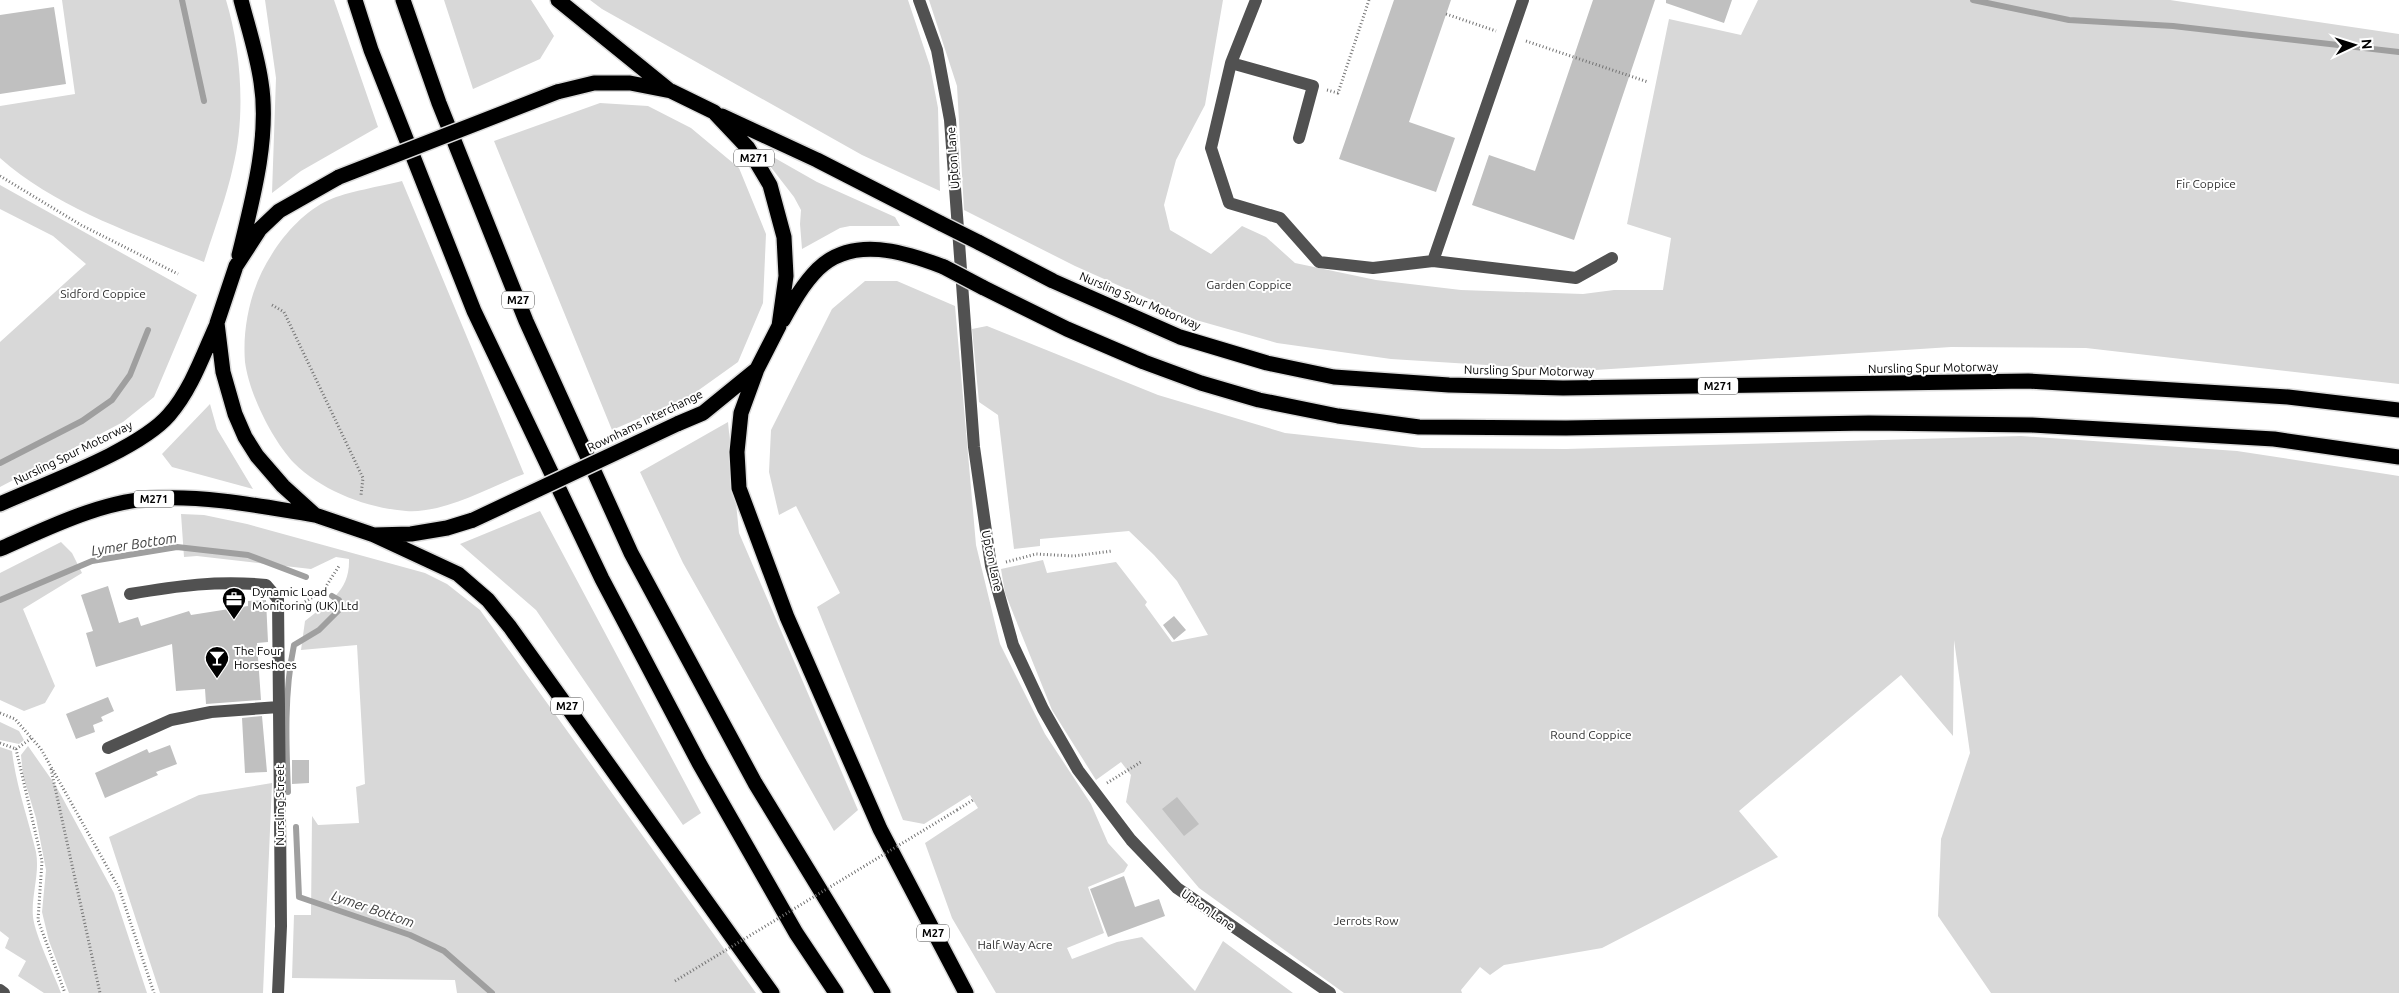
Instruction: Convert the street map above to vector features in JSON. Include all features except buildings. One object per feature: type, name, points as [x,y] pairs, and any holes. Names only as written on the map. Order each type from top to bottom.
[{"type":"highway","points":[[236,266],[256,188],[262,136],[262,83],[241,0]]},
{"type":"highway","points":[[355,0],[371,50],[474,311],[602,579],[699,763],[796,933],[836,993]]},
{"type":"highway","name":"M27","points":[[403,0],[440,103],[526,321],[631,553],[756,783],[883,993]]},
{"type":"highway","points":[[558,0],[671,92]]},
{"type":"highway","name":"Rownhams Interchange","points":[[594,83],[630,84],[671,92],[714,112],[748,148],[770,186],[784,237],[786,276],[779,326],[757,369],[703,412],[473,520],[447,528],[411,534],[374,535],[315,515],[283,486],[257,456],[234,414],[223,372],[217,323],[236,266],[260,229],[279,212],[339,177],[557,92],[594,83]]},
{"type":"highway","name":"Nursling Spur Motorway","points":[[714,112],[817,160],[1053,281],[1180,337],[1267,363],[1334,377],[1449,386],[1563,388],[2028,381],[2288,397],[2399,410]]},
{"type":"highway","name":"M271","points":[[779,326],[810,277],[825,263],[840,255],[864,250],[886,249],[906,252],[944,267],[1067,329],[1144,362],[1201,383],[1259,400],[1338,416],[1419,427],[1566,428],[1869,423],[2032,425],[2274,439],[2399,457]]},
{"type":"highway","name":"Nursling Spur Motorway","points":[[0,504],[111,454],[159,424],[170,414],[185,392],[217,323]]},
{"type":"highway","name":"M27","points":[[757,369],[740,413],[737,452],[739,488],[787,617],[880,829],[966,993]]},
{"type":"highway","name":"M271","points":[[0,549],[63,521],[114,505],[158,498],[209,499],[315,515]]},
{"type":"highway","name":"M27","points":[[374,535],[458,574],[488,600],[510,626],[772,993]]},
{"type":"street","name":"Upton Lane","points":[[919,0],[937,50],[950,120],[974,447],[991,566],[1013,645],[1043,710],[1078,770],[1131,840],[1177,888],[1330,993]]},
{"type":"street","points":[[1256,0],[1231,63],[1211,148],[1229,203],[1280,218],[1319,262],[1373,268],[1433,261],[1576,278],[1612,258]]},
{"type":"street","points":[[1433,261],[1523,0]]},
{"type":"street","points":[[1231,63],[1313,86],[1299,138]]},
{"type":"street","name":"Nursling Street","points":[[130,594],[189,584],[244,582],[266,585],[278,599],[281,926],[278,993]]},
{"type":"street","points":[[108,748],[171,720],[211,712],[279,707]]},
{"type":"street","points":[[0,990],[4,993]]},
{"type":"path","points":[[1313,86],[1338,93],[1369,0]]},
{"type":"path","points":[[1446,14],[1648,82]]},
{"type":"path","points":[[0,176],[81,225],[178,274]]},
{"type":"path","points":[[272,305],[284,312],[363,478],[362,495]]},
{"type":"path","points":[[991,566],[1036,554],[1074,556],[1112,551]]},
{"type":"path","points":[[279,617],[323,591],[339,566]]},
{"type":"path","points":[[0,714],[15,718],[41,749],[119,888],[154,993]]},
{"type":"path","points":[[16,749],[32,738]]},
{"type":"path","points":[[0,743],[16,749]]},
{"type":"path","points":[[16,749],[42,861],[38,920],[65,993]]},
{"type":"path","points":[[1094,792],[1141,762]]},
{"type":"path","points":[[50,766],[100,993]]},
{"type":"path","points":[[675,980],[973,800]]},
{"type":"green space","points":[[62,0],[226,0],[238,61],[240,126],[230,179],[204,262],[124,230],[71,205],[22,176],[0,158],[0,106],[75,94]]},
{"type":"green space","points":[[265,0],[334,0],[378,127],[301,171],[272,193],[276,78]]},
{"type":"green space","points":[[444,0],[531,0],[554,36],[540,59],[473,89]]},
{"type":"green space","points":[[590,0],[908,0],[930,66],[938,108],[940,191],[862,155],[602,9]]},
{"type":"green space","points":[[929,0],[1223,0],[1205,105],[1176,160],[1164,205],[1170,230],[1211,254],[1242,226],[1266,237],[1295,263],[1376,280],[1461,290],[1583,294],[1614,290],[1663,290],[1671,238],[1627,224],[1669,19],[1741,35],[1758,0],[2170,0],[2399,34],[2399,384],[2086,348],[1951,347],[1580,371],[1391,359],[1277,343],[1196,320],[1075,266],[964,210],[957,86]]},
{"type":"green space","points":[[600,103],[648,106],[691,128],[739,168],[766,234],[763,303],[738,362],[689,397],[612,430],[494,141]]},
{"type":"green space","points":[[766,153],[817,182],[895,217],[900,226],[850,226],[840,228],[802,249],[801,210],[794,197],[770,166]]},
{"type":"green space","points":[[402,181],[524,474],[466,499],[420,511],[391,509],[361,502],[331,490],[305,473],[294,463],[278,442],[256,402],[247,374],[244,348],[250,305],[259,278],[277,246],[290,230],[304,216],[329,200]]},
{"type":"green space","name":"Sidford Coppice","points":[[0,185],[197,295],[154,397],[123,422],[0,487],[0,342],[86,264],[53,236],[0,209]]},
{"type":"green space","name":"Half Way Acre","points":[[865,281],[897,281],[955,306],[976,545],[1000,644],[1045,734],[1091,804],[1108,843],[1128,865],[1124,872],[1088,887],[1104,933],[1067,948],[1072,959],[1117,942],[1142,937],[1195,991],[1223,941],[1293,993],[996,993],[952,918],[925,843],[978,808],[970,795],[924,824],[903,820],[817,607],[840,593],[796,506],[779,515],[769,472],[771,430],[832,309]]},
{"type":"green space","points":[[987,326],[1158,395],[1285,433],[1422,448],[1566,449],[2021,436],[2237,451],[2399,476],[2399,993],[1991,993],[1938,916],[1941,839],[1970,753],[1954,640],[1953,736],[1901,675],[1739,811],[1778,857],[1602,948],[1504,965],[1490,975],[1480,967],[1461,990],[1462,993],[1344,993],[1199,888],[1126,802],[1131,775],[1121,762],[1096,780],[1052,710],[1005,593],[1001,569],[1043,560],[1047,573],[1116,562],[1147,602],[1145,605],[1172,642],[1208,635],[1177,581],[1129,531],[1040,539],[1040,546],[1014,549],[998,415],[979,402],[972,329]]},
{"type":"green space","points":[[210,404],[217,429],[253,489],[172,467],[162,454]]},
{"type":"green space","points":[[728,422],[739,533],[858,810],[834,831],[683,563],[640,472]]},
{"type":"green space","points":[[540,511],[701,813],[683,825],[536,610],[460,544]]},
{"type":"green space","points":[[181,514],[204,515],[247,524],[425,573],[447,584],[480,610],[756,993],[457,993],[455,980],[292,978],[294,915],[311,915],[312,816],[318,825],[359,823],[356,787],[365,784],[357,645],[301,650],[305,621],[329,602],[342,588],[346,580],[349,559],[336,557],[311,569],[197,556],[184,557]]},
{"type":"green space","points":[[61,542],[72,553],[82,573],[23,609],[55,686],[45,703],[24,711],[0,700],[0,573]]},
{"type":"green space","points":[[0,722],[19,731],[24,740],[19,744],[0,740]]},
{"type":"green space","points":[[28,746],[56,786],[114,893],[147,993],[69,993],[49,941],[42,912],[46,870],[36,818],[23,776],[21,755]]},
{"type":"green space","points":[[0,747],[12,751],[19,789],[36,852],[37,868],[33,901],[34,925],[61,993],[44,993],[18,976],[26,961],[5,948],[9,938],[0,931]]},
{"type":"green space","points":[[272,783],[263,993],[160,993],[109,837],[199,795]]},
{"type":"waterway","name":"Lymer Bottom","points":[[182,0],[204,101]]},
{"type":"waterway","points":[[1973,0],[2069,20],[2173,26],[2399,52]]},
{"type":"waterway","name":"Lymer Bottom","points":[[0,463],[82,421],[112,400],[130,375],[148,330]]},
{"type":"waterway","name":"Lymer Bottom","points":[[0,600],[92,561],[177,547],[248,555],[306,577]]},
{"type":"waterway","name":"Lymer Bottom","points":[[288,792],[287,700],[294,645],[319,630],[339,610],[339,600],[332,596]]},
{"type":"waterway","name":"Lymer Bottom","points":[[296,827],[299,897],[410,935],[444,951],[492,993]]},
{"type":"place","name":"Dynamic Load Monitoring (UK) Ltd","points":[[234,620]]},
{"type":"place","name":"The Four Horseshoes","points":[[217,679]]},
{"type":"park label","name":"Fir Coppice","points":[[2206,184]]},
{"type":"park label","name":"Garden Coppice","points":[[1249,285]]},
{"type":"park label","name":"Round Coppice","points":[[1591,735]]},
{"type":"park label","name":"Jerrots Row","points":[[1366,921]]}]
